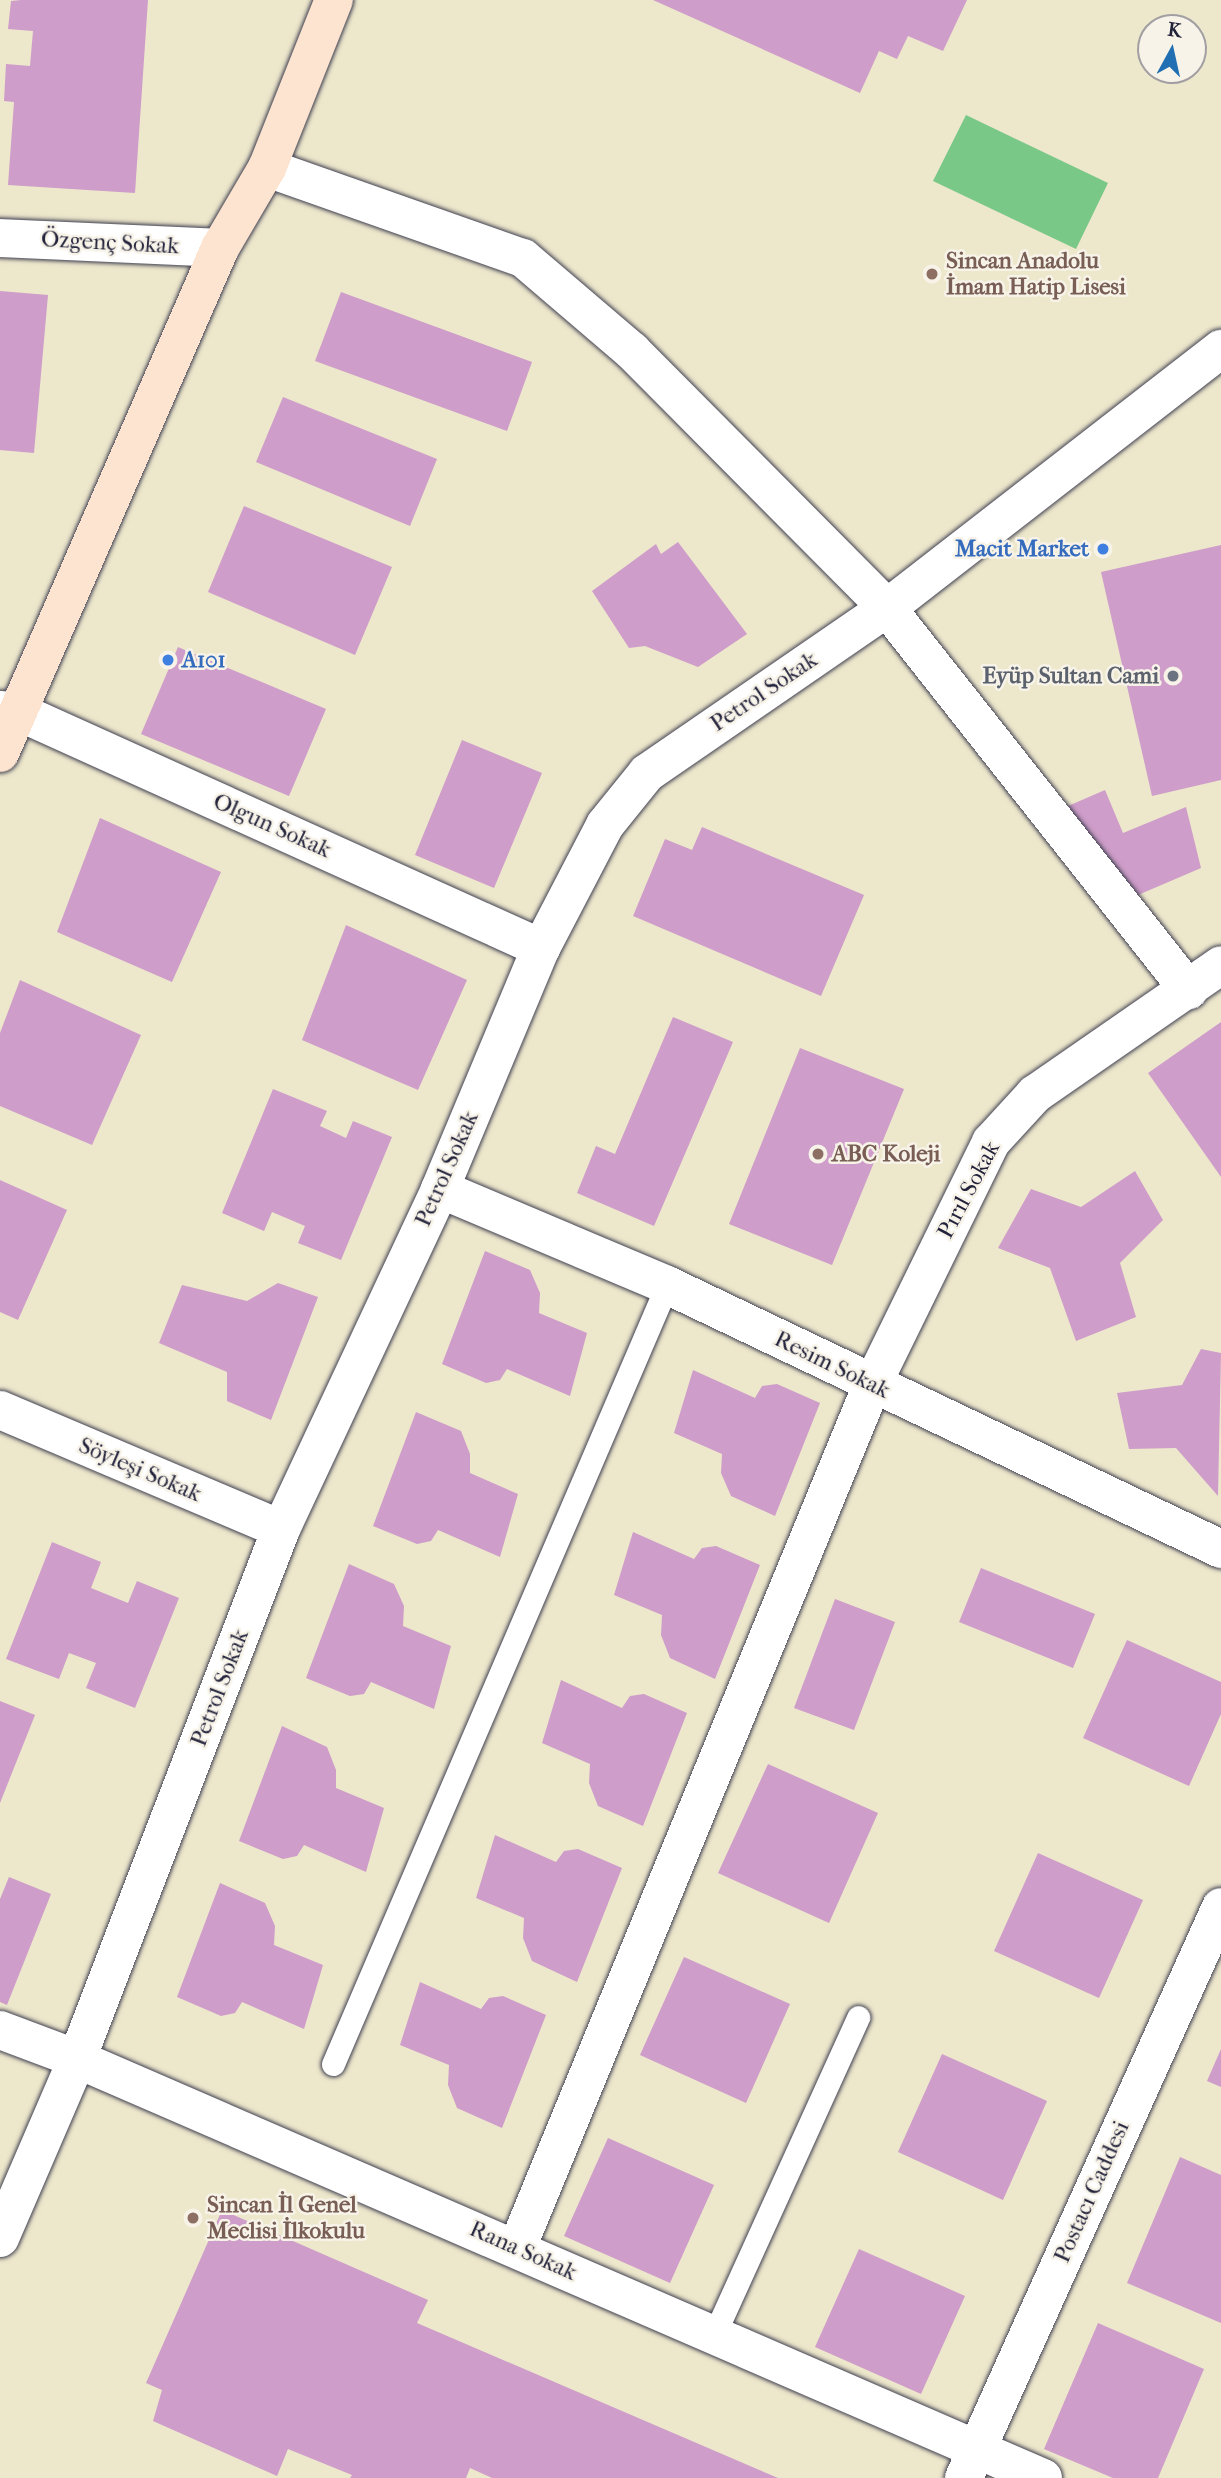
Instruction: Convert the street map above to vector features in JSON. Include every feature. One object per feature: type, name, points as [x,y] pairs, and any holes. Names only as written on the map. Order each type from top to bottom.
[{"type":"main road","points":[[0,752],[10,711],[220,248],[267,168],[334,0]]},
{"type":"street","points":[[267,168],[523,258],[632,351],[887,608],[1189,990]]},
{"type":"street","name":"Özgenç Sokak","points":[[0,238],[220,248]]},
{"type":"street","name":"Petrol Sokak","points":[[0,2238],[77,2059],[281,1529],[440,1189],[541,948],[604,825],[647,773],[887,608],[1221,349]]},
{"type":"street","name":"Olgun Sokak","points":[[10,711],[541,948]]},
{"type":"street","name":"Pırıl Sokak","points":[[517,2248],[872,1385],[991,1142],[1035,1094],[1189,990],[1221,965]]},
{"type":"street","name":"Resim Sokak","points":[[440,1189],[667,1285],[1221,1549]]},
{"type":"street","name":"Söyleşi Sokak","points":[[0,1410],[281,1529]]},
{"type":"street","name":"Postacı Caddesi","points":[[970,2464],[1221,1907]]},
{"type":"street","name":"Rana Sokak","points":[[0,2030],[77,2059],[714,2335],[970,2464],[1043,2478]]},
{"type":"lane","points":[[333,2064],[667,1285]]},
{"type":"lane","points":[[714,2335],[858,2017]]},
{"type":"green space","points":[[966,115],[1108,183],[1076,249],[933,181]]},
{"type":"building","points":[[148,0],[135,193],[8,185],[14,102],[4,101],[6,64],[30,66],[33,31],[8,29],[11,1]]},
{"type":"building","points":[[653,0],[967,0],[943,51],[908,36],[897,59],[879,51],[860,93]]},
{"type":"building","points":[[0,291],[48,295],[34,453],[0,450]]},
{"type":"building","points":[[341,292],[532,362],[507,431],[315,361]]},
{"type":"building","points":[[283,397],[437,459],[410,526],[256,462]]},
{"type":"building","points":[[244,506],[392,567],[355,655],[208,592]]},
{"type":"building","points":[[678,542],[747,634],[698,667],[645,646],[629,648],[592,591],[656,544],[661,554]]},
{"type":"building","name":"Eyüp Sultan Cami","points":[[1221,545],[1221,780],[1152,796],[1101,572]]},
{"type":"building","points":[[178,647],[326,709],[289,796],[141,734]]},
{"type":"building","points":[[462,740],[542,773],[494,888],[415,855]]},
{"type":"building","points":[[1105,790],[1123,833],[1186,807],[1201,868],[1131,898],[1068,806]]},
{"type":"building","points":[[100,818],[221,872],[172,982],[57,932]]},
{"type":"building","points":[[702,827],[864,895],[821,996],[633,916],[665,839],[692,850]]},
{"type":"building","points":[[346,925],[467,980],[418,1090],[302,1040]]},
{"type":"building","points":[[20,980],[141,1035],[92,1145],[0,1106],[0,1033]]},
{"type":"building","points":[[673,1017],[733,1042],[654,1226],[577,1193],[596,1146],[615,1154]]},
{"type":"building","points":[[1221,1022],[1221,1177],[1148,1073]]},
{"type":"building","points":[[800,1048],[904,1089],[832,1265],[729,1224]]},
{"type":"building","points":[[273,1089],[327,1111],[320,1126],[346,1138],[353,1121],[392,1137],[341,1260],[298,1243],[305,1226],[272,1212],[264,1231],[222,1213]]},
{"type":"building","points":[[1135,1171],[1163,1220],[1120,1263],[1136,1317],[1076,1341],[1050,1268],[998,1248],[1031,1189],[1081,1207]]},
{"type":"building","points":[[0,1180],[67,1210],[18,1320],[0,1312]]},
{"type":"building","points":[[485,1251],[530,1270],[540,1293],[539,1313],[587,1333],[570,1396],[507,1369],[500,1380],[486,1383],[442,1364]]},
{"type":"building","points":[[278,1283],[318,1297],[271,1420],[227,1401],[227,1372],[159,1343],[182,1285],[247,1301]]},
{"type":"building","points":[[1201,1349],[1221,1353],[1218,1496],[1176,1448],[1129,1449],[1117,1393],[1182,1385]]},
{"type":"building","points":[[693,1370],[755,1398],[762,1386],[777,1384],[820,1403],[775,1516],[731,1496],[721,1473],[722,1454],[674,1433]]},
{"type":"building","points":[[416,1412],[461,1431],[470,1454],[470,1473],[518,1494],[500,1557],[438,1530],[431,1541],[417,1544],[373,1526]]},
{"type":"building","points":[[633,1532],[694,1559],[702,1548],[716,1546],[760,1565],[715,1679],[670,1658],[661,1635],[662,1615],[614,1595]]},
{"type":"building","points":[[52,1542],[101,1562],[91,1588],[128,1603],[137,1581],[179,1598],[135,1708],[86,1688],[96,1663],[69,1653],[59,1679],[6,1659]]},
{"type":"building","points":[[349,1564],[394,1584],[404,1606],[403,1626],[451,1646],[434,1709],[371,1682],[364,1694],[350,1696],[306,1678]]},
{"type":"building","points":[[981,1568],[1095,1614],[1073,1668],[959,1622]]},
{"type":"building","points":[[835,1599],[895,1622],[854,1730],[794,1708]]},
{"type":"building","points":[[1127,1640],[1221,1682],[1221,1714],[1189,1786],[1083,1738]]},
{"type":"building","points":[[561,1680],[622,1708],[630,1696],[644,1694],[687,1713],[643,1826],[598,1806],[589,1783],[590,1764],[542,1743]]},
{"type":"building","points":[[0,1701],[35,1715],[0,1803]]},
{"type":"building","points":[[282,1726],[327,1747],[336,1770],[336,1788],[384,1808],[366,1872],[304,1845],[297,1856],[283,1859],[239,1841]]},
{"type":"building","points":[[768,1764],[878,1813],[829,1923],[718,1873]]},
{"type":"building","points":[[495,1835],[556,1862],[564,1851],[578,1849],[622,1868],[577,1982],[532,1961],[523,1938],[524,1918],[476,1898]]},
{"type":"building","points":[[1038,1853],[1143,1900],[1099,1998],[994,1951]]},
{"type":"building","points":[[9,1877],[51,1894],[7,2005],[0,2002],[0,1899]]},
{"type":"building","points":[[220,1883],[265,1903],[275,1926],[274,1945],[323,1965],[304,2029],[242,2002],[235,2013],[221,2016],[177,1997]]},
{"type":"building","points":[[684,1957],[790,2004],[746,2103],[640,2055]]},
{"type":"building","points":[[420,1982],[481,2009],[489,1998],[503,1996],[546,2015],[502,2128],[457,2108],[448,2085],[449,2065],[400,2045]]},
{"type":"building","points":[[1221,2049],[1221,2087],[1207,2081]]},
{"type":"building","points":[[942,2054],[1047,2101],[1003,2200],[898,2152]]},
{"type":"building","points":[[608,2138],[714,2185],[670,2283],[564,2236]]},
{"type":"building","points":[[1180,2157],[1221,2175],[1221,2323],[1127,2283]]},
{"type":"building","points":[[222,2210],[428,2300],[417,2323],[778,2478],[492,2478],[470,2468],[466,2478],[350,2478],[352,2475],[288,2449],[277,2476],[153,2421],[162,2390],[146,2383]]},
{"type":"building","points":[[859,2249],[965,2296],[921,2394],[815,2347]]},
{"type":"building","points":[[1098,2323],[1204,2369],[1158,2478],[1113,2478],[1044,2449]]},
{"type":"place","name":"Sincan Anadolu İmam Hatip Lisesi","points":[[932,274]]},
{"type":"place","name":"Macit Market","points":[[1103,549]]},
{"type":"place","name":"A101","points":[[168,660]]},
{"type":"place","name":"Eyüp Sultan Cami","points":[[1173,676]]},
{"type":"place","name":"ABC Koleji","points":[[818,1154]]},
{"type":"place","name":"Sincan İl Genel Meclisi İlkokulu","points":[[193,2218]]}]
